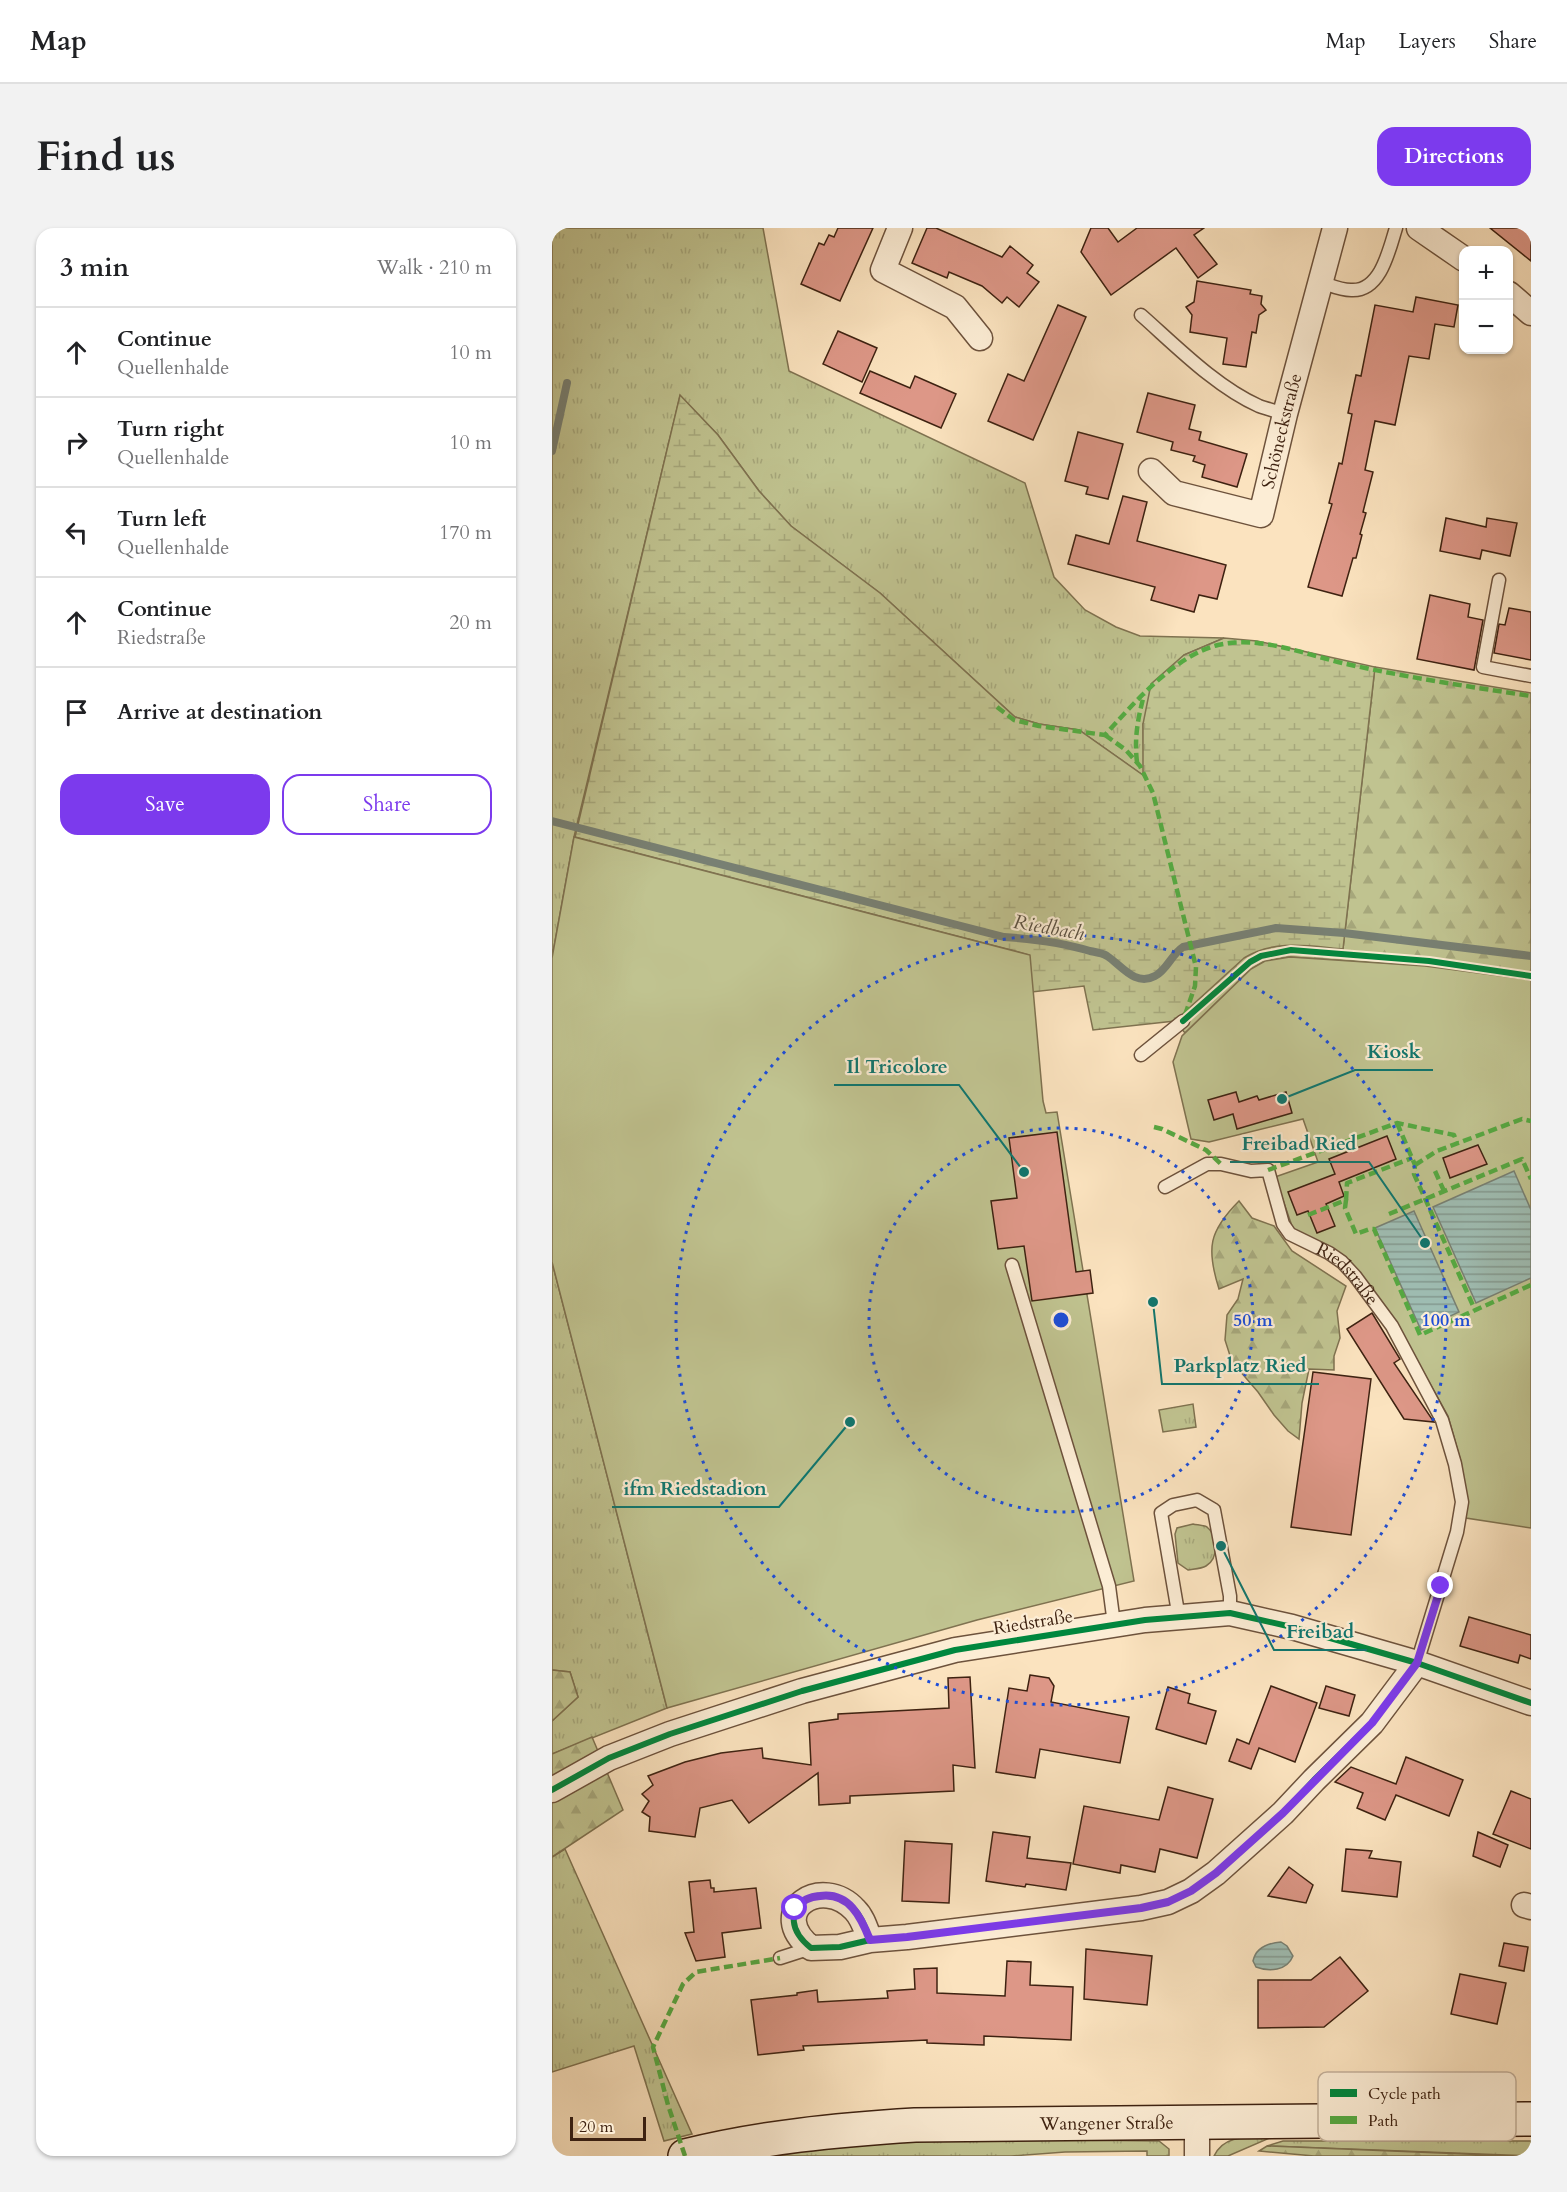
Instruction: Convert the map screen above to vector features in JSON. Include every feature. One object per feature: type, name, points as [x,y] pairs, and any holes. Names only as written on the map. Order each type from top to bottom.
[{"type":"main road","name":"Wangener Straße","points":[[1516,2119],[1531,2119]]},
{"type":"main road","name":"Wangener Straße","points":[[685,2156],[730,2145],[832,2130],[915,2125],[1318,2121]]},
{"type":"street","points":[[900,228],[883,270],[955,307],[980,338]]},
{"type":"street","name":"Schöneckstraße","points":[[1151,471],[1174,493],[1261,515],[1285,414],[1335,228]]},
{"type":"street","points":[[1419,228],[1459,256]]},
{"type":"street","points":[[1513,297],[1531,313]]},
{"type":"street","name":"Riedstraße","points":[[552,1790],[609,1758],[670,1734],[802,1690],[955,1650],[1113,1624],[1230,1613],[1292,1627],[1417,1663],[1531,1703]]},
{"type":"street","points":[[870,1940],[862,1919],[840,1897],[813,1896],[802,1900],[795,1908],[793,1918],[797,1935],[811,1948],[840,1947],[870,1940],[1141,1908],[1168,1902],[1191,1891],[1283,1813],[1372,1723],[1417,1663]]},
{"type":"street","points":[[1197,2122],[1197,2156]]},
{"type":"lane","points":[[1320,282],[1351,291],[1365,288],[1376,280],[1396,228]]},
{"type":"lane","points":[[1141,315],[1194,362],[1236,393],[1258,405],[1285,414]]},
{"type":"lane","points":[[1499,580],[1483,667],[1531,676]]},
{"type":"lane","points":[[1141,1055],[1183,1021]]},
{"type":"lane","name":"Riedstraße","points":[[1165,1187],[1207,1164],[1221,1164],[1251,1171],[1268,1170],[1284,1224],[1290,1234],[1329,1253],[1342,1262],[1355,1276],[1392,1326],[1442,1420],[1455,1464],[1462,1502],[1460,1518],[1417,1663]]},
{"type":"lane","points":[[1012,1265],[1108,1586],[1113,1624]]},
{"type":"lane","points":[[1179,1618],[1161,1513],[1173,1505],[1197,1500],[1214,1510],[1230,1596],[1230,1613]]},
{"type":"lane","points":[[780,1958],[811,1948]]},
{"type":"green space","points":[[552,228],[763,228],[789,371],[1025,483],[1054,577],[1085,610],[1116,627],[1140,636],[1224,638],[1184,655],[1143,724],[1144,776],[1079,730],[1039,724],[1015,717],[880,593],[791,526],[759,491],[718,435],[680,396],[574,837],[552,958]]},
{"type":"green space","points":[[680,395],[718,435],[759,491],[791,526],[880,593],[1015,717],[1039,724],[1079,730],[1143,775],[1143,724],[1151,684],[1184,655],[1224,638],[1257,641],[1375,667],[1343,949],[1292,945],[1267,948],[1244,958],[1175,1021],[1093,1030],[1084,986],[1032,992],[1029,955],[575,837]]},
{"type":"green space","points":[[1375,667],[1531,693],[1531,980],[1425,966],[1290,957],[1265,961],[1251,969],[1185,1033],[1175,1021],[1244,957],[1255,951],[1292,945],[1343,949]]},
{"type":"green space","points":[[574,837],[1030,955],[1043,1101],[1046,1113],[1057,1112],[1134,1581],[977,1620],[667,1708],[552,1262],[552,958]]},
{"type":"green space","points":[[1290,957],[1425,966],[1531,980],[1531,1528],[1466,1518],[1467,1500],[1461,1462],[1448,1416],[1395,1321],[1361,1275],[1293,1229],[1275,1177],[1318,1162],[1303,1119],[1209,1142],[1191,1139],[1173,1062],[1182,1036],[1251,969],[1265,961]]},
{"type":"green space","points":[[1239,1201],[1252,1218],[1274,1226],[1292,1251],[1346,1286],[1337,1311],[1340,1338],[1334,1356],[1334,1370],[1309,1369],[1302,1403],[1299,1439],[1288,1431],[1274,1415],[1232,1362],[1225,1340],[1227,1315],[1238,1299],[1243,1279],[1219,1289],[1212,1262],[1213,1241],[1221,1222]]},
{"type":"green space","points":[[552,1262],[667,1708],[552,1754],[552,1721],[578,1697],[570,1672],[552,1670]]},
{"type":"green space","points":[[1193,1404],[1196,1427],[1163,1432],[1159,1410]]},
{"type":"green space","points":[[1193,1524],[1205,1526],[1211,1531],[1216,1547],[1213,1558],[1206,1566],[1188,1570],[1178,1563],[1175,1534],[1177,1528]]},
{"type":"green space","points":[[552,1670],[570,1672],[578,1697],[552,1721]]},
{"type":"green space","points":[[592,1737],[623,1810],[552,1857],[552,1754]]},
{"type":"green space","points":[[565,1849],[692,2134],[664,2141],[634,2046],[552,2072],[552,1857]]},
{"type":"green space","points":[[1247,2137],[1272,2137],[1228,2156],[1214,2156],[1225,2143],[1231,2140]]},
{"type":"green space","points":[[913,2141],[1159,2141],[1169,2149],[1169,2156],[1147,2156],[1147,2151],[1065,2152],[1011,2156],[758,2156],[820,2148]]},
{"type":"green space","points":[[1283,2141],[1531,2141],[1531,2156],[1267,2146]]},
{"type":"green space","points":[[1267,2146],[1513,2156],[1314,2156],[1259,2151]]},
{"type":"water","points":[[1514,1171],[1531,1210],[1531,1278],[1476,1303],[1433,1207]]},
{"type":"water","points":[[1414,1211],[1459,1312],[1421,1330],[1375,1228]]},
{"type":"water","points":[[1281,1942],[1287,1946],[1293,1956],[1287,1965],[1272,1970],[1256,1967],[1253,1961],[1260,1949],[1272,1943]]},
{"type":"building","points":[[838,228],[873,228],[840,301],[801,284],[819,243],[824,245],[829,235],[834,237]]},
{"type":"building","points":[[927,228],[936,228],[1002,257],[1010,246],[1033,265],[1027,273],[1039,282],[1019,307],[1007,297],[1002,303],[982,286],[949,272],[947,278],[912,263]]},
{"type":"building","points":[[1091,228],[1108,228],[1118,242],[1137,228],[1204,228],[1194,235],[1217,264],[1198,278],[1176,248],[1111,295],[1081,252]]},
{"type":"building","points":[[1490,228],[1531,228],[1531,261]]},
{"type":"building","points":[[1197,281],[1251,290],[1250,294],[1262,296],[1261,304],[1266,310],[1259,315],[1256,333],[1252,332],[1246,367],[1223,364],[1227,338],[1190,332],[1192,315],[1186,307],[1194,302]]},
{"type":"building","points":[[1416,297],[1458,305],[1454,327],[1435,324],[1429,359],[1409,356],[1395,425],[1375,421],[1365,470],[1373,472],[1363,512],[1366,513],[1360,534],[1362,535],[1342,596],[1308,587],[1332,504],[1329,503],[1339,463],[1342,464],[1352,414],[1348,413],[1356,375],[1361,376],[1375,305],[1413,312]]},
{"type":"building","points":[[1058,305],[1086,317],[1033,440],[988,421],[1008,374],[1024,381]]},
{"type":"building","points":[[838,331],[877,348],[862,382],[823,364]]},
{"type":"building","points":[[870,371],[910,388],[915,376],[956,394],[941,428],[860,393]]},
{"type":"building","points":[[1148,393],[1195,405],[1189,429],[1201,432],[1199,440],[1247,454],[1237,487],[1202,477],[1205,465],[1193,461],[1195,456],[1171,450],[1173,442],[1137,432]]},
{"type":"building","points":[[1078,432],[1123,444],[1108,499],[1086,494],[1088,487],[1065,481]]},
{"type":"building","points":[[1123,496],[1147,502],[1137,541],[1226,565],[1217,599],[1199,595],[1194,612],[1151,600],[1155,587],[1068,564],[1076,535],[1109,544]]},
{"type":"building","points":[[1446,518],[1486,527],[1487,518],[1517,523],[1510,556],[1482,550],[1480,559],[1440,551]]},
{"type":"building","points":[[1430,595],[1470,604],[1468,617],[1483,620],[1474,670],[1417,659]]},
{"type":"building","points":[[1509,608],[1531,612],[1531,660],[1494,653],[1499,624],[1505,625]]},
{"type":"building","points":[[1236,1092],[1239,1102],[1257,1096],[1259,1100],[1286,1092],[1292,1113],[1237,1129],[1233,1114],[1214,1120],[1208,1100]]},
{"type":"building","points":[[1057,1132],[1076,1272],[1090,1270],[1093,1293],[1032,1301],[1024,1246],[998,1249],[991,1201],[1017,1198],[1009,1138]]},
{"type":"building","points":[[1387,1136],[1396,1159],[1339,1182],[1344,1196],[1326,1204],[1335,1226],[1317,1233],[1308,1211],[1297,1215],[1288,1192],[1335,1174],[1329,1159]]},
{"type":"building","points":[[1478,1145],[1487,1164],[1450,1178],[1443,1158]]},
{"type":"building","points":[[1372,1313],[1400,1359],[1394,1363],[1434,1422],[1404,1419],[1347,1329]]},
{"type":"building","points":[[1313,1372],[1371,1379],[1351,1535],[1291,1527]]},
{"type":"building","points":[[1469,1617],[1531,1635],[1531,1659],[1520,1655],[1518,1663],[1460,1646]]},
{"type":"building","points":[[1030,1675],[1049,1678],[1054,1686],[1051,1702],[1129,1717],[1120,1763],[1040,1749],[1035,1778],[996,1772],[1009,1688],[1027,1691]]},
{"type":"building","points":[[970,1677],[975,1768],[953,1765],[954,1791],[850,1796],[850,1803],[819,1805],[818,1773],[749,1823],[732,1800],[700,1808],[695,1837],[649,1831],[650,1817],[642,1812],[649,1801],[642,1794],[653,1785],[648,1776],[685,1762],[721,1753],[762,1748],[763,1758],[811,1765],[809,1723],[838,1719],[838,1714],[949,1708],[948,1678]]},
{"type":"building","points":[[1271,1686],[1317,1703],[1295,1762],[1259,1748],[1251,1769],[1229,1761],[1237,1739],[1249,1744]]},
{"type":"building","points":[[1326,1686],[1355,1695],[1349,1716],[1319,1708]]},
{"type":"building","points":[[1168,1687],[1190,1694],[1188,1703],[1216,1711],[1206,1744],[1156,1729]]},
{"type":"building","points":[[1406,1757],[1463,1780],[1449,1816],[1396,1795],[1385,1820],[1357,1808],[1363,1793],[1335,1782],[1351,1767],[1396,1784]]},
{"type":"building","points":[[1168,1787],[1213,1799],[1197,1858],[1160,1849],[1155,1872],[1121,1865],[1120,1873],[1073,1864],[1084,1806],[1159,1820]]},
{"type":"building","points":[[1511,1791],[1531,1799],[1531,1849],[1493,1834]]},
{"type":"building","points":[[993,1832],[1030,1837],[1027,1858],[1071,1863],[1066,1890],[986,1881]]},
{"type":"building","points":[[1478,1832],[1508,1845],[1500,1867],[1473,1856]]},
{"type":"building","points":[[905,1841],[952,1844],[949,1903],[902,1901]]},
{"type":"building","points":[[1346,1849],[1372,1851],[1369,1858],[1401,1862],[1397,1897],[1342,1891]]},
{"type":"building","points":[[1289,1867],[1313,1885],[1306,1903],[1268,1896]]},
{"type":"building","points":[[710,1880],[714,1892],[756,1888],[761,1928],[722,1933],[725,1957],[696,1961],[685,1933],[694,1932],[689,1882]]},
{"type":"building","points":[[1504,1943],[1528,1947],[1524,1971],[1499,1966]]},
{"type":"building","points":[[1086,1949],[1152,1956],[1147,2005],[1084,1999]]},
{"type":"building","points":[[1340,1957],[1368,1991],[1324,2027],[1258,2028],[1258,1980],[1311,1980]]},
{"type":"building","points":[[1007,1961],[1031,1962],[1030,1985],[1073,1987],[1071,2040],[984,2036],[984,2045],[927,2043],[927,2040],[803,2046],[804,2050],[758,2055],[751,2000],[797,1995],[797,1993],[817,1990],[818,2002],[888,1998],[887,1991],[915,1989],[914,1969],[937,1968],[937,1993],[1005,1996]]},
{"type":"building","points":[[1460,1974],[1506,1983],[1497,2024],[1451,2014]]},
{"type":"waterway","points":[[552,451],[567,383]]},
{"type":"waterway","name":"Riedbach","points":[[552,821],[1004,937],[1058,943],[1101,953],[1141,979],[1148,979],[1159,973],[1183,947],[1276,928],[1344,933],[1531,956]]},
{"type":"marked path","points":[[997,707],[1014,720],[1039,726],[1105,735],[1142,695],[1186,659],[1218,645],[1235,643],[1269,645],[1374,670],[1531,696]]},
{"type":"marked path","points":[[1137,762],[1137,728],[1144,695]]},
{"type":"marked path","points":[[1105,735],[1126,750],[1140,766],[1153,793],[1196,967],[1195,986],[1185,1015]]},
{"type":"marked path","points":[[1415,1165],[1437,1151],[1522,1119],[1531,1121]]},
{"type":"marked path","points":[[1397,1123],[1415,1165],[1414,1174],[1475,1310]]},
{"type":"marked path","points":[[1268,1170],[1397,1123],[1454,1135],[1457,1143]]},
{"type":"marked path","points":[[1154,1127],[1206,1150],[1221,1164]]},
{"type":"marked path","points":[[1346,1200],[1347,1183],[1412,1158]]},
{"type":"marked path","points":[[1389,1214],[1522,1159],[1531,1179]]},
{"type":"marked path","points":[[1435,1171],[1444,1191]]},
{"type":"marked path","points":[[1308,1215],[1346,1200],[1345,1208],[1356,1234],[1374,1229],[1420,1335],[1531,1285]]},
{"type":"marked path","points":[[685,2156],[668,2105],[653,2047],[683,1984],[696,1972],[780,1958]]},
{"type":"cycle path","points":[[1183,1021],[1250,962],[1261,956],[1291,950],[1429,961],[1531,976]]},
{"type":"cycle path","points":[[552,1790],[609,1758],[670,1734],[802,1691],[955,1650],[1145,1620],[1230,1613],[1292,1627],[1417,1663],[1531,1703]]},
{"type":"cycle path","points":[[870,1940],[840,1947],[811,1948],[798,1934],[794,1921],[796,1910],[803,1902],[814,1896],[828,1896],[842,1900],[858,1913],[870,1940],[1141,1908],[1168,1902],[1191,1891],[1216,1873],[1283,1813],[1372,1723],[1417,1663]]},
{"type":"place","name":"Kiosk","points":[[1282,1099]]},
{"type":"place","name":"Il Tricolore","points":[[1024,1172]]},
{"type":"place","name":"Freibad Ried","points":[[1425,1243]]},
{"type":"place","name":"Parkplatz Ried","points":[[1153,1302]]},
{"type":"place","name":"ifm Riedstadion","points":[[850,1422]]},
{"type":"place","name":"Freibad","points":[[1221,1546]]},
{"type":"route","points":[[795,1908],[802,1900],[813,1896],[840,1897],[862,1919],[870,1940],[1141,1908],[1168,1902],[1191,1891],[1216,1873],[1283,1813],[1372,1723],[1417,1663],[1441,1586]]}]
